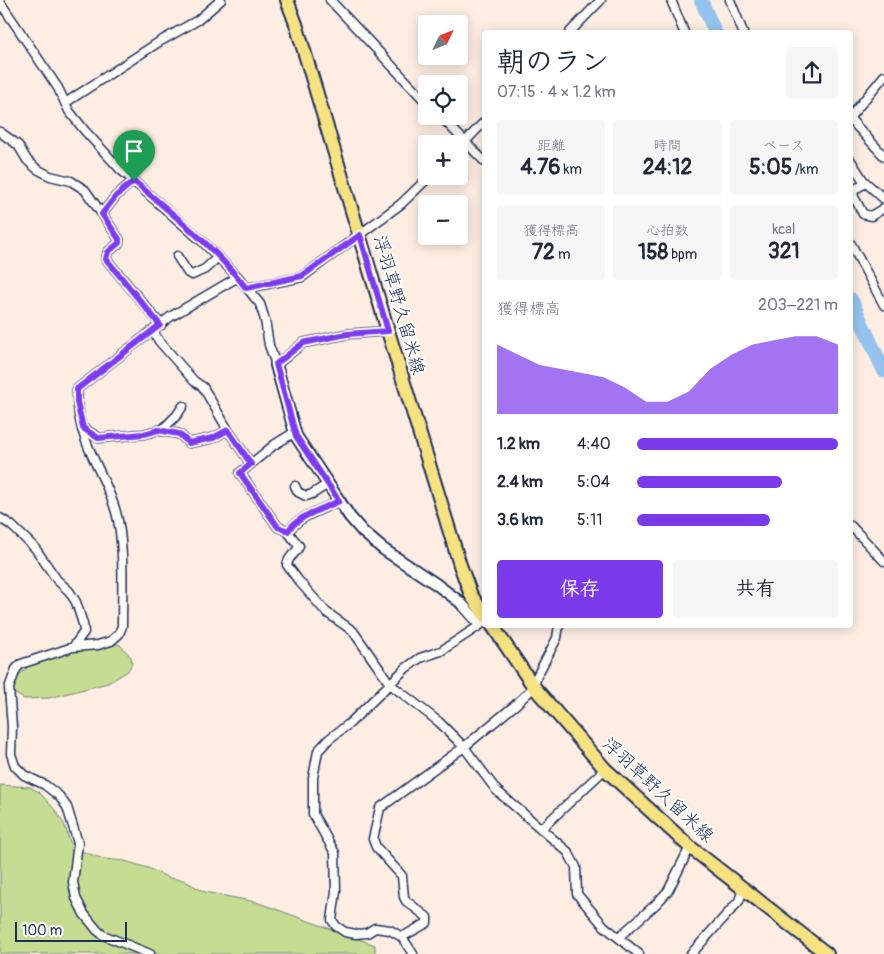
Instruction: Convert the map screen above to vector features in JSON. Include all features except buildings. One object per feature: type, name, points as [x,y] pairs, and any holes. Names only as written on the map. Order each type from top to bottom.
[{"type":"main road","name":"浮羽草野久留米線","points":[[287,0],[296,24],[460,565],[471,594],[482,610]]},
{"type":"main road","name":"浮羽草野久留米線","points":[[494,628],[534,687],[605,769],[690,846],[827,954]]},
{"type":"street","points":[[65,103],[159,42],[198,20],[221,0]]},
{"type":"street","points":[[330,0],[418,94]]},
{"type":"street","points":[[572,30],[601,0]]},
{"type":"street","points":[[671,0],[683,30]]},
{"type":"street","points":[[730,0],[742,30]]},
{"type":"street","points":[[0,2],[58,88],[69,112],[85,131],[120,168],[203,242],[238,277],[260,304],[269,345],[295,432],[339,501],[363,532],[383,549],[460,602],[478,622],[482,621]]},
{"type":"street","points":[[853,113],[884,76]]},
{"type":"street","points":[[853,115],[884,156]]},
{"type":"street","points":[[468,139],[482,124]]},
{"type":"street","points":[[447,125],[454,135]]},
{"type":"street","points":[[0,132],[18,145],[27,160],[37,169],[50,176],[71,182],[85,190],[119,239],[119,243],[108,252],[106,259],[160,325]]},
{"type":"street","points":[[468,149],[482,160]]},
{"type":"street","points":[[853,165],[866,183],[884,199]]},
{"type":"street","points":[[102,214],[116,196],[134,181]]},
{"type":"street","points":[[866,183],[855,189],[853,195],[863,214],[871,216],[884,208]]},
{"type":"street","points":[[246,288],[302,276],[401,204],[421,185]]},
{"type":"street","points":[[853,248],[884,305]]},
{"type":"street","points":[[177,256],[188,273],[192,275],[205,269],[218,257]]},
{"type":"street","points":[[150,954],[103,935],[84,914],[76,898],[73,882],[78,843],[67,807],[59,796],[45,785],[24,775],[15,766],[11,754],[10,688],[16,669],[21,664],[73,647],[98,645],[111,641],[119,634],[122,626],[121,538],[116,512],[101,473],[85,440],[77,402],[77,389],[178,312],[238,277]]},
{"type":"street","points":[[152,331],[194,381],[203,387],[228,430],[251,464]]},
{"type":"street","points":[[276,364],[303,343],[347,334],[388,331]]},
{"type":"street","points":[[161,431],[183,406]]},
{"type":"street","points":[[83,428],[98,438],[161,431],[182,435],[189,443],[213,438],[228,430]]},
{"type":"street","points":[[295,432],[274,445],[240,473],[278,527],[288,531],[299,546],[298,550],[288,558],[287,565],[326,612],[353,631],[390,684],[438,722],[464,747],[497,791],[568,852],[576,867],[577,894],[604,926],[639,954]]},
{"type":"street","points":[[295,486],[298,492],[306,496],[328,484]]},
{"type":"street","points":[[288,531],[304,518],[339,501]]},
{"type":"street","points":[[0,518],[11,525],[36,548],[57,580],[69,591],[76,602],[84,632],[73,647]]},
{"type":"street","points":[[853,528],[884,561]]},
{"type":"street","points":[[413,954],[402,937],[390,930],[375,928],[367,933],[356,934],[345,932],[336,926],[332,920],[336,891],[335,853],[313,814],[312,796],[318,751],[406,668],[420,658],[441,651],[482,623]]},
{"type":"street","points":[[402,937],[427,923],[427,917],[406,901],[402,876],[376,847],[373,839],[380,808],[464,747],[534,687],[537,676],[557,638],[559,628]]},
{"type":"street","points":[[541,829],[605,769]]},
{"type":"street","points":[[619,937],[655,906],[668,891],[690,846]]},
{"type":"street","points":[[691,954],[739,901],[743,889]]},
{"type":"green space","points":[[99,640],[120,645],[131,657],[132,663],[128,671],[108,683],[49,698],[24,699],[14,693],[9,685],[34,661]]},
{"type":"green space","points":[[0,785],[30,787],[39,792],[55,810],[64,824],[70,842],[81,851],[104,859],[125,861],[148,868],[169,878],[183,880],[205,892],[256,902],[375,945],[375,954],[0,954]]},
{"type":"waterway","points":[[701,0],[714,30]]},
{"type":"waterway","points":[[853,303],[884,371]]},
{"type":"route","points":[[134,181],[203,242],[238,277],[246,288],[302,276],[360,235],[388,331],[347,334],[303,343],[276,364],[296,436],[339,501],[304,518],[288,531],[278,527],[240,473],[251,464],[228,430],[213,438],[189,443],[182,435],[158,430],[144,434],[98,438],[83,428],[77,402],[77,389],[160,325],[106,259],[108,252],[119,243],[119,239],[102,214],[116,196],[134,181]]}]
